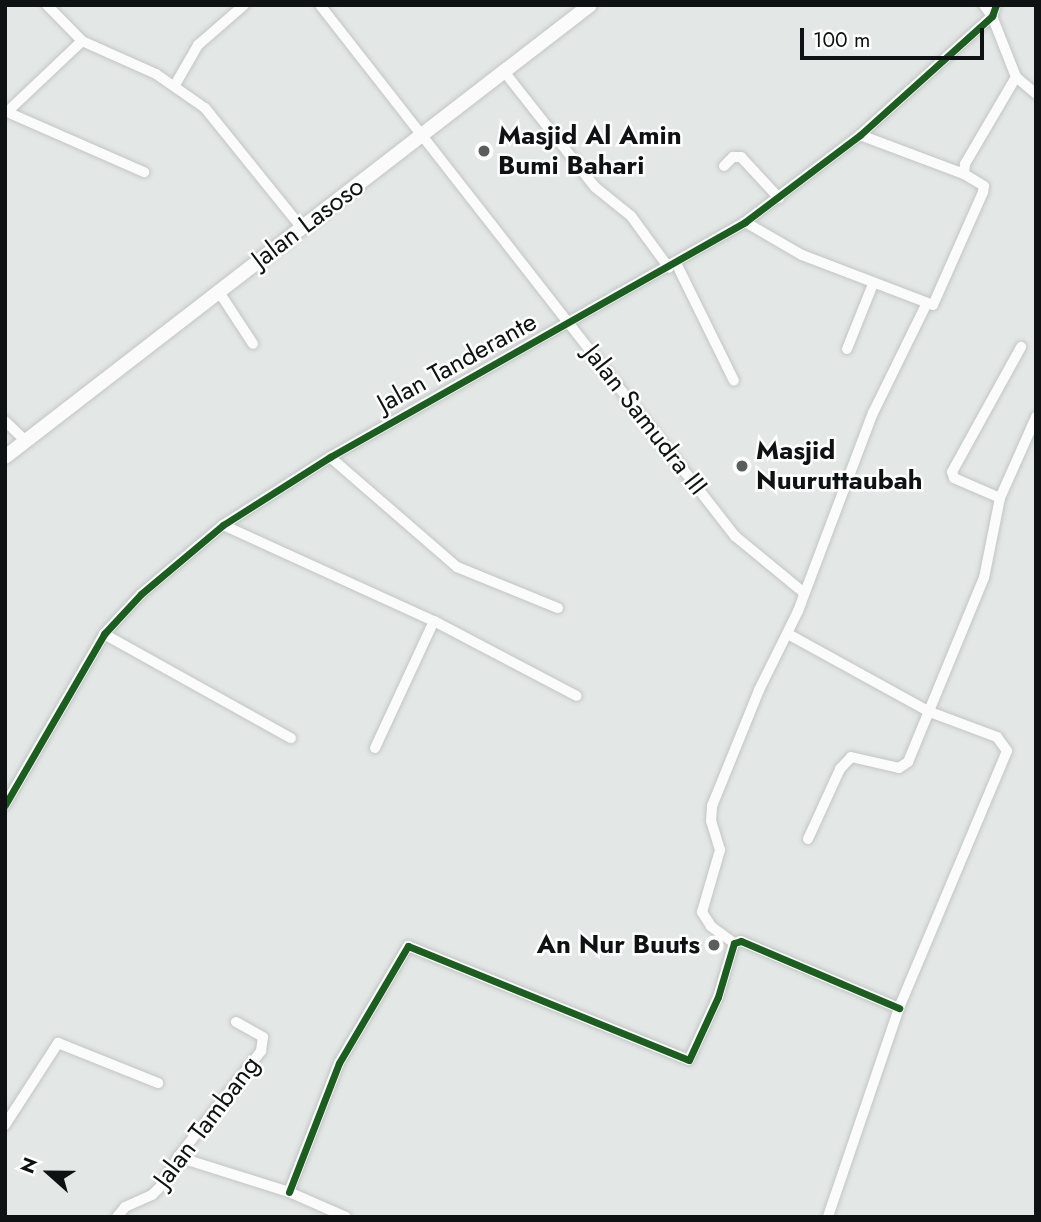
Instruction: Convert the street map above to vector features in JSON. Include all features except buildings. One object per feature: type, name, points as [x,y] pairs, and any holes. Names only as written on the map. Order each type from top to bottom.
[{"type":"street","points":[[47,5],[82,41],[175,85],[220,125],[302,228]]},
{"type":"street","points":[[175,85],[198,45],[244,5]]},
{"type":"street","name":"Jalan Samudra III","points":[[320,5],[425,134],[735,536],[803,592]]},
{"type":"street","points":[[984,5],[994,10],[1016,77],[1036,94]]},
{"type":"street","name":"Jalan Lasoso","points":[[5,457],[506,74],[586,6]]},
{"type":"street","name":"Jalan Tanderante","points":[[5,805],[104,634],[141,594],[223,525],[330,457],[571,324],[745,222],[860,135],[994,10]]},
{"type":"street","points":[[82,41],[6,112],[144,172]]},
{"type":"street","points":[[506,74],[595,187],[631,216],[672,265],[734,381]]},
{"type":"street","points":[[964,174],[971,149],[1016,77]]},
{"type":"street","points":[[860,135],[964,174],[984,186],[983,192],[936,301],[926,305],[873,413],[788,634],[754,701],[710,815],[720,850],[702,912],[711,926],[734,943],[767,950],[900,1008]]},
{"type":"street","points":[[724,166],[733,157],[741,157],[779,198]]},
{"type":"street","points":[[745,222],[802,255],[926,305]]},
{"type":"street","points":[[847,349],[873,284]]},
{"type":"street","points":[[219,292],[253,344]]},
{"type":"street","points":[[1000,498],[954,478],[951,472],[1021,347]]},
{"type":"street","points":[[808,839],[843,764],[856,756],[899,768],[908,762],[984,578],[1000,498],[1036,417]]},
{"type":"street","points":[[5,421],[26,441]]},
{"type":"street","points":[[330,457],[457,568],[558,608]]},
{"type":"street","points":[[223,525],[434,621],[577,696]]},
{"type":"street","points":[[375,748],[434,621]]},
{"type":"street","points":[[104,634],[292,738]]},
{"type":"street","points":[[788,634],[930,712],[996,737],[1006,745],[1007,758],[900,1008],[828,1217]]},
{"type":"street","points":[[289,1192],[339,1063],[408,946],[689,1060],[718,998],[734,943]]},
{"type":"street","name":"Jalan Tambang","points":[[117,1217],[125,1207],[152,1195],[178,1157],[261,1051],[263,1037],[236,1021]]},
{"type":"street","points":[[5,1125],[58,1043],[158,1083]]},
{"type":"street","points":[[178,1157],[289,1192],[346,1217]]},
{"type":"cycle path","points":[[5,805],[104,634],[141,594],[223,525],[330,457],[745,222],[860,135],[992,16],[996,5]]},
{"type":"cycle path","points":[[289,1192],[339,1063],[408,946],[689,1060],[718,997],[734,943],[741,941],[899,1008]]},
{"type":"place","name":"Masjid Al Amin Bumi Bahari","points":[[484,151]]},
{"type":"place","name":"Masjid Nuuruttaubah","points":[[742,466]]},
{"type":"place","name":"An Nur Buuts","points":[[714,945]]}]
